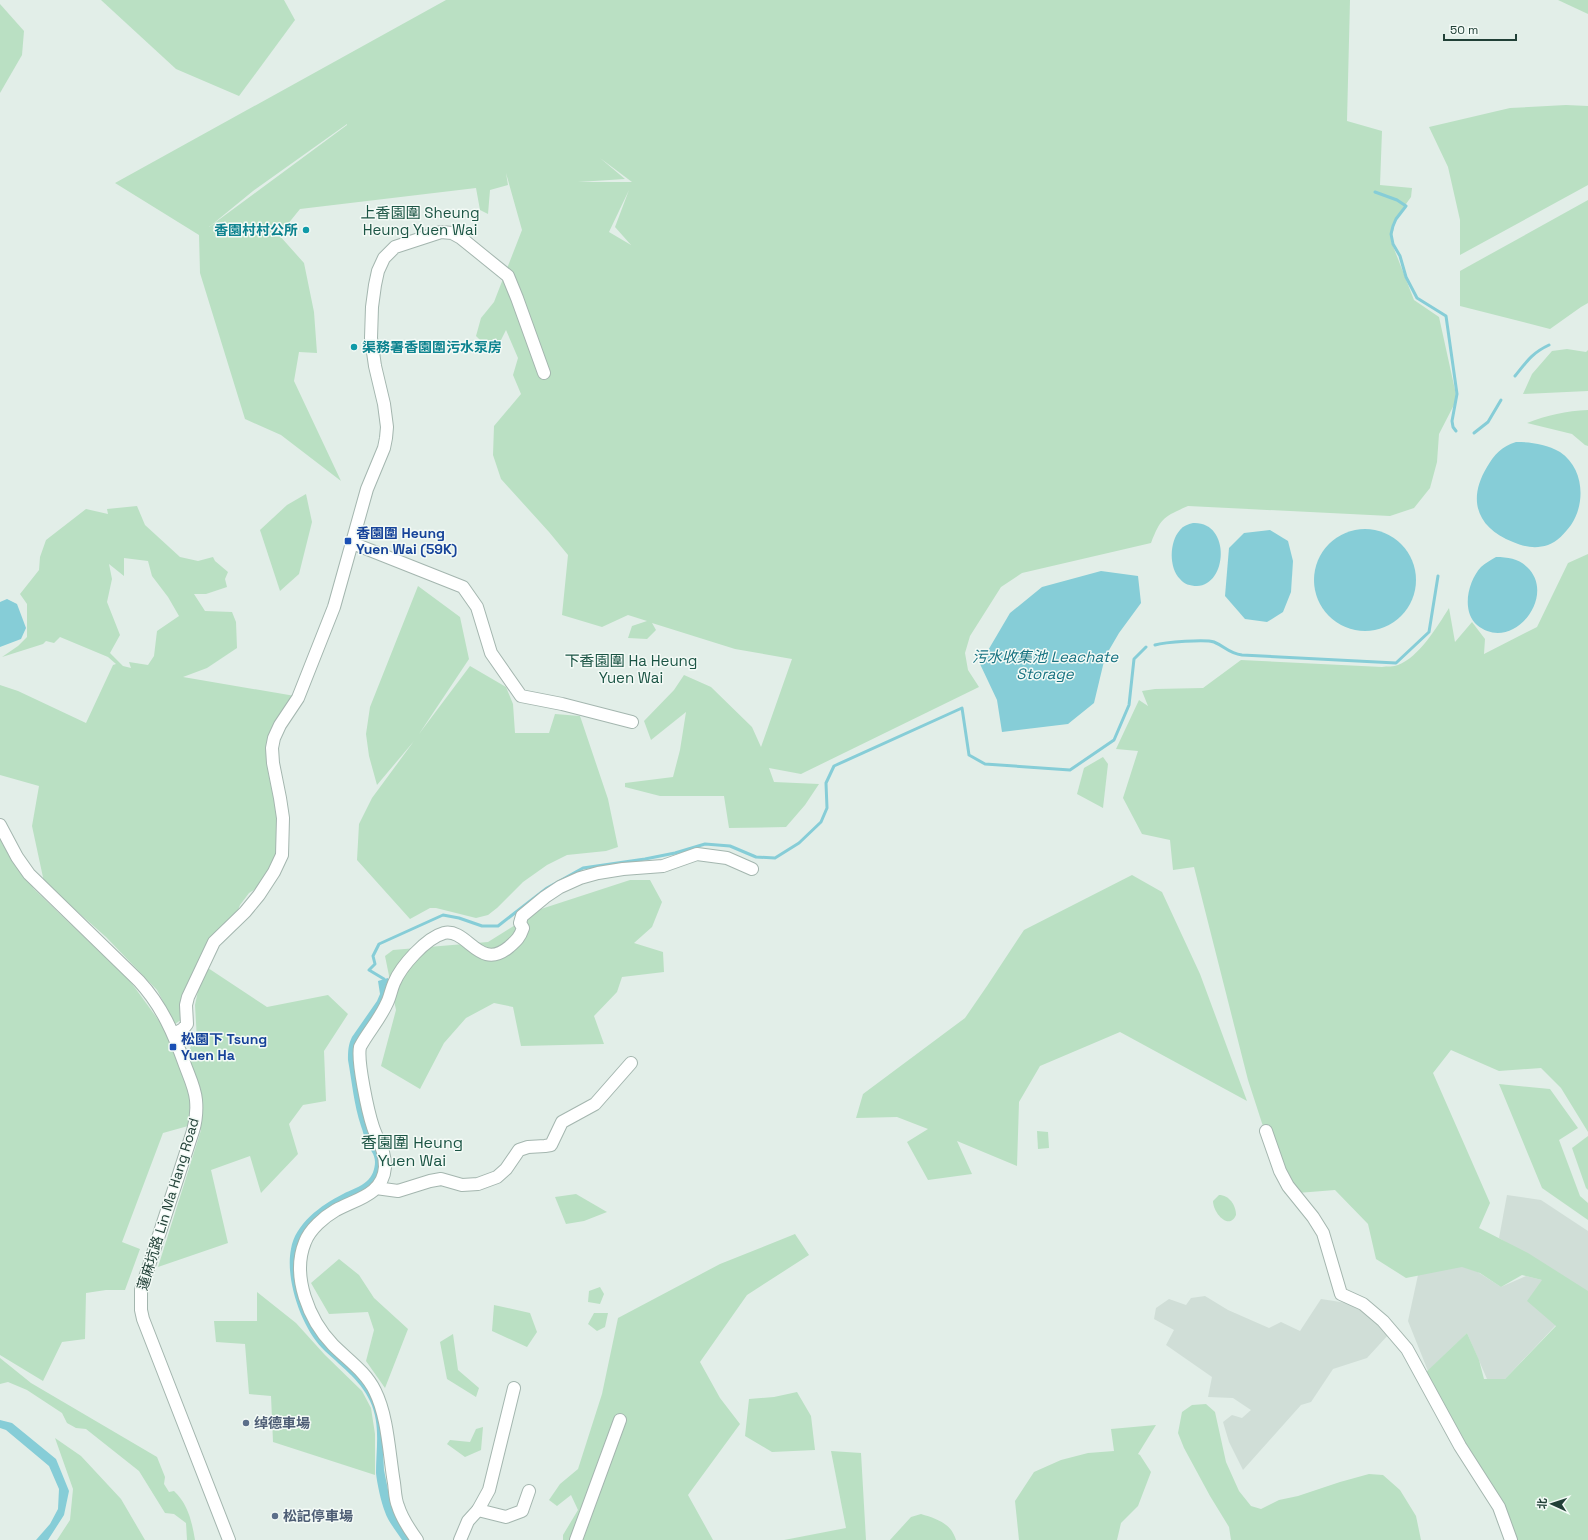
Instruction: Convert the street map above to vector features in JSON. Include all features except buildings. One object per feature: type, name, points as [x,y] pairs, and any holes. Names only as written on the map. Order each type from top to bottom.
[{"type":"street","points":[[174,1034],[183,1029],[187,1024],[186,1005],[188,997],[214,942],[245,912],[259,895],[274,872],[282,855],[283,818],[273,762],[272,753],[274,738],[280,725],[292,709],[301,692],[334,607],[369,484],[384,448],[386,438],[387,427],[384,404],[371,347],[372,307],[378,272],[384,258],[395,247],[442,232],[452,233],[461,238],[508,276],[544,373]]},
{"type":"street","points":[[352,543],[463,587],[477,607],[492,655],[522,697],[562,704],[632,722]]},
{"type":"street","name":"蓮麻坑路 Lin Ma Hang Road","points":[[0,825],[17,857],[29,874],[145,987],[163,1011],[174,1034],[193,1086],[196,1100],[196,1115],[191,1139],[141,1290],[141,1310],[143,1319],[229,1540]]},
{"type":"street","points":[[417,1540],[407,1526],[397,1505],[383,1413],[375,1391],[364,1372],[332,1344],[317,1323],[309,1308],[303,1291],[300,1271],[301,1254],[305,1241],[322,1221],[336,1210],[369,1195],[379,1185],[385,1168],[384,1152],[373,1127],[358,1053],[363,1042],[388,1003],[394,983],[420,947],[445,933],[459,937],[484,954],[494,954],[504,950],[520,938],[523,928],[520,923],[522,916],[545,897],[566,884],[580,878],[598,873],[623,869],[663,866],[697,854],[727,858],[752,869]]},
{"type":"street","points":[[376,1188],[398,1191],[430,1181],[441,1180],[462,1185],[478,1184],[497,1178],[506,1169],[519,1150],[528,1147],[545,1146],[551,1144],[562,1122],[595,1104],[631,1063]]},
{"type":"street","points":[[1266,1131],[1283,1176],[1323,1233],[1341,1294],[1363,1304],[1382,1320],[1407,1349],[1460,1446],[1499,1507],[1511,1540]]},
{"type":"street","points":[[460,1540],[468,1521],[478,1510],[489,1490],[514,1388]]},
{"type":"street","points":[[576,1540],[620,1420]]},
{"type":"street","points":[[478,1510],[506,1517],[522,1511],[530,1491]]},
{"type":"shaded area","points":[[1507,1195],[1541,1200],[1588,1231],[1588,1292],[1499,1238]]},
{"type":"shaded area","points":[[1464,1263],[1501,1287],[1526,1276],[1542,1280],[1556,1325],[1505,1379],[1487,1379],[1467,1333],[1428,1371],[1408,1321],[1418,1275]]},
{"type":"shaded area","points":[[1205,1296],[1228,1310],[1269,1328],[1281,1322],[1300,1331],[1321,1299],[1347,1303],[1371,1316],[1389,1334],[1367,1358],[1333,1369],[1311,1402],[1301,1405],[1243,1470],[1229,1442],[1223,1422],[1232,1415],[1242,1418],[1251,1410],[1233,1398],[1208,1397],[1212,1377],[1166,1345],[1174,1330],[1154,1319],[1156,1308],[1169,1299],[1186,1305],[1191,1298]]},
{"type":"green space","points":[[101,0],[284,0],[295,20],[239,96],[176,69]]},
{"type":"green space","points":[[446,0],[1350,0],[1347,121],[1382,131],[1380,185],[1412,188],[1411,197],[1396,218],[1391,241],[1414,300],[1439,317],[1457,399],[1439,434],[1437,462],[1430,488],[1414,508],[1390,516],[1188,506],[1164,519],[1157,528],[1151,543],[1022,573],[1001,587],[970,636],[965,653],[968,670],[979,687],[801,774],[769,768],[774,782],[819,784],[805,805],[786,827],[729,828],[724,796],[660,796],[625,787],[625,783],[673,777],[680,750],[686,712],[651,740],[644,721],[674,690],[684,675],[711,687],[752,727],[761,747],[792,659],[735,649],[652,623],[656,630],[647,639],[628,638],[632,626],[647,621],[628,615],[602,627],[562,615],[568,555],[501,479],[493,455],[494,426],[521,394],[513,375],[518,358],[506,330],[494,354],[476,336],[481,318],[494,302],[522,230],[506,173],[508,185],[490,190],[488,214],[480,210],[476,188],[300,209],[279,235],[304,263],[314,312],[317,353],[299,352],[294,381],[341,481],[281,435],[245,419],[200,273],[199,235],[115,183]],"holes":[[[347,124],[209,227],[253,191]],[[600,158],[632,182],[578,182],[625,179]],[[629,190],[615,227],[631,245],[609,232]]]},
{"type":"green space","points":[[1558,0],[1588,0],[1588,14]]},
{"type":"green space","points":[[0,4],[24,31],[22,55],[0,93]]},
{"type":"green space","points":[[1566,105],[1588,106],[1588,185],[1460,255],[1460,220],[1448,167],[1429,127],[1510,108]]},
{"type":"green space","points":[[1588,200],[1588,303],[1550,329],[1460,306],[1460,271]]},
{"type":"green space","points":[[1567,349],[1586,352],[1588,350],[1588,391],[1523,394],[1532,374],[1552,351]]},
{"type":"green space","points":[[1588,410],[1588,446],[1572,434],[1527,423],[1557,414]]},
{"type":"green space","points":[[306,494],[312,522],[299,574],[280,591],[260,530],[287,505]]},
{"type":"green space","points":[[137,506],[145,525],[180,557],[198,561],[213,557],[215,561],[228,572],[225,579],[227,587],[206,594],[194,594],[205,611],[232,612],[236,622],[237,648],[207,668],[183,677],[295,696],[267,745],[268,772],[276,809],[276,855],[259,887],[249,893],[240,905],[235,918],[215,934],[181,1020],[175,1024],[157,990],[106,937],[44,882],[32,826],[39,786],[0,775],[0,685],[18,691],[86,723],[113,665],[116,664],[108,657],[60,637],[54,643],[46,641],[43,644],[2,657],[18,646],[27,637],[27,604],[20,594],[39,570],[40,557],[46,540],[86,509],[108,514],[107,509]],"holes":[[[124,558],[148,561],[152,576],[168,597],[179,616],[157,631],[154,656],[148,665],[129,662],[131,668],[123,666],[110,653],[120,635],[107,602],[112,579],[109,564],[124,576]]]},
{"type":"green space","points":[[1588,554],[1588,1132],[1561,1088],[1541,1068],[1499,1071],[1451,1050],[1433,1073],[1490,1203],[1479,1228],[1528,1253],[1588,1291],[1588,1540],[1515,1540],[1422,1376],[1467,1333],[1479,1360],[1484,1379],[1505,1379],[1556,1326],[1527,1301],[1542,1280],[1522,1275],[1501,1287],[1480,1273],[1462,1267],[1406,1278],[1376,1259],[1368,1224],[1335,1190],[1285,1194],[1248,1080],[1194,867],[1173,870],[1170,840],[1142,834],[1123,798],[1138,751],[1116,749],[1139,700],[1148,706],[1142,691],[1155,689],[1203,688],[1241,660],[1382,667],[1396,666],[1406,661],[1427,641],[1449,608],[1455,642],[1472,622],[1485,639],[1484,654],[1537,627],[1568,563]]},
{"type":"green space","points":[[418,586],[460,617],[469,659],[419,734],[470,666],[506,687],[513,704],[515,733],[549,733],[555,714],[580,716],[608,799],[618,847],[606,851],[567,855],[547,865],[523,882],[488,915],[476,918],[436,908],[430,908],[410,919],[357,860],[359,824],[372,798],[414,741],[377,785],[369,756],[366,734],[370,707]]},
{"type":"green space","points":[[1103,757],[1108,764],[1103,808],[1077,794],[1084,768]]},
{"type":"green space","points":[[0,838],[3,845],[34,889],[130,981],[165,1029],[171,1045],[189,1049],[197,1040],[195,1005],[199,986],[208,968],[267,1007],[328,995],[348,1014],[324,1051],[326,1101],[303,1105],[289,1124],[298,1154],[261,1193],[250,1156],[211,1170],[228,1243],[158,1267],[201,1130],[188,1126],[163,1133],[122,1242],[140,1249],[125,1290],[106,1290],[86,1293],[85,1339],[62,1342],[43,1381],[0,1355]]},
{"type":"green space","points":[[1132,875],[1162,892],[1200,974],[1247,1101],[1120,1032],[1040,1066],[1019,1102],[1017,1166],[957,1141],[972,1174],[928,1180],[907,1142],[928,1129],[897,1117],[856,1118],[863,1094],[965,1018],[1024,930]]},
{"type":"green space","points":[[630,880],[650,880],[662,902],[652,927],[634,943],[663,952],[664,972],[622,977],[617,992],[594,1016],[604,1044],[521,1046],[513,1007],[494,1003],[466,1018],[444,1043],[420,1089],[381,1066],[396,1010],[385,956],[393,950],[488,942],[541,909]]},
{"type":"green space","points":[[1499,1084],[1550,1089],[1578,1128],[1559,1140],[1580,1196],[1588,1203],[1588,1220],[1542,1188]]},
{"type":"green space","points":[[1037,1131],[1048,1132],[1049,1148],[1038,1149]]},
{"type":"green space","points":[[1588,1136],[1588,1190],[1572,1148]]},
{"type":"green space","points":[[576,1194],[607,1212],[584,1221],[566,1224],[555,1197]]},
{"type":"green space","points":[[1219,1195],[1223,1195],[1229,1199],[1235,1208],[1236,1215],[1229,1221],[1226,1221],[1218,1215],[1214,1206],[1213,1201]]},
{"type":"green space","points":[[795,1234],[809,1255],[747,1295],[700,1362],[720,1398],[740,1424],[688,1495],[713,1540],[563,1540],[563,1535],[578,1510],[571,1495],[557,1506],[549,1500],[560,1484],[578,1469],[602,1394],[618,1318],[720,1264]]},
{"type":"green space","points":[[339,1259],[359,1275],[374,1298],[408,1329],[385,1388],[366,1361],[374,1330],[368,1312],[329,1314],[311,1283]]},
{"type":"green space","points":[[600,1287],[604,1294],[600,1304],[588,1302],[589,1291]]},
{"type":"green space","points":[[257,1292],[296,1323],[325,1355],[362,1391],[371,1408],[375,1434],[375,1475],[273,1442],[271,1396],[249,1394],[245,1344],[216,1342],[214,1321],[257,1321]]},
{"type":"green space","points":[[494,1305],[530,1313],[537,1332],[527,1347],[492,1331]]},
{"type":"green space","points":[[594,1313],[608,1313],[605,1327],[597,1331],[588,1324]]},
{"type":"green space","points":[[453,1334],[458,1370],[479,1388],[476,1397],[447,1379],[440,1342]]},
{"type":"green space","points":[[0,1358],[31,1383],[157,1457],[165,1477],[164,1484],[169,1492],[174,1491],[179,1496],[186,1507],[191,1520],[195,1540],[187,1540],[186,1523],[174,1514],[165,1513],[139,1471],[86,1429],[76,1428],[67,1423],[62,1413],[27,1390],[8,1382],[0,1384]]},
{"type":"green space","points":[[797,1392],[811,1416],[815,1450],[772,1452],[745,1436],[749,1399],[774,1397]]},
{"type":"green space","points":[[1206,1404],[1215,1412],[1226,1462],[1239,1491],[1251,1506],[1261,1509],[1279,1500],[1298,1496],[1340,1482],[1369,1474],[1383,1475],[1400,1490],[1416,1516],[1421,1540],[1231,1540],[1229,1527],[1210,1496],[1184,1448],[1178,1433],[1182,1412],[1192,1405]]},
{"type":"green space","points":[[1156,1425],[1138,1454],[1151,1472],[1138,1506],[1121,1523],[1117,1540],[1019,1540],[1015,1501],[1034,1472],[1061,1460],[1088,1453],[1114,1451],[1111,1429]]},
{"type":"green space","points":[[483,1427],[481,1450],[465,1457],[447,1444],[450,1440],[470,1442],[476,1429]]},
{"type":"green space","points":[[55,1438],[81,1456],[121,1499],[145,1540],[57,1540],[70,1520],[73,1489]]},
{"type":"green space","points":[[831,1451],[861,1453],[866,1540],[784,1540],[846,1528]]},
{"type":"green space","points":[[921,1514],[943,1522],[951,1529],[956,1540],[890,1540],[911,1517]]},
{"type":"water","points":[[1516,442],[1538,444],[1560,452],[1574,467],[1578,476],[1580,496],[1576,516],[1571,525],[1563,534],[1555,542],[1548,545],[1535,547],[1517,544],[1491,529],[1479,512],[1477,502],[1478,491],[1481,479],[1487,467],[1499,452]]},
{"type":"water","points":[[1193,523],[1205,525],[1214,532],[1219,542],[1221,553],[1219,565],[1215,575],[1207,583],[1197,586],[1192,586],[1183,582],[1176,574],[1172,562],[1172,548],[1176,535],[1183,527]]},
{"type":"water","points":[[1365,529],[1375,530],[1394,537],[1408,551],[1415,570],[1415,590],[1408,609],[1394,623],[1375,630],[1365,631],[1355,630],[1336,623],[1322,609],[1315,590],[1314,580],[1315,570],[1322,551],[1336,537],[1355,530]]},
{"type":"water","points":[[1270,530],[1288,541],[1293,561],[1291,592],[1283,612],[1267,622],[1245,619],[1225,596],[1229,548],[1244,533]]},
{"type":"water","points":[[1496,557],[1513,559],[1524,564],[1535,579],[1537,592],[1534,606],[1527,618],[1516,627],[1504,632],[1490,632],[1477,625],[1469,612],[1468,604],[1470,588],[1476,573]]},
{"type":"water","name":"污水收集池 Leachate Storage","points":[[1101,571],[1138,576],[1141,603],[1119,633],[1105,657],[1094,703],[1068,724],[1002,732],[997,700],[980,664],[1010,613],[1042,587]]},
{"type":"water","points":[[7,599],[17,604],[26,628],[21,639],[0,647],[0,602]]},
{"type":"water","points":[[388,978],[388,992],[360,1040],[383,1162],[375,1185],[302,1240],[303,1297],[359,1371],[381,1415],[384,1470],[390,1500],[396,1518],[412,1540],[402,1540],[388,1519],[382,1503],[376,1473],[376,1419],[370,1401],[366,1393],[355,1379],[314,1339],[296,1302],[290,1274],[291,1249],[293,1240],[303,1224],[310,1216],[335,1198],[365,1183],[374,1170],[374,1157],[365,1139],[353,1093],[348,1051],[352,1037],[377,1001],[380,994],[378,981]]},
{"type":"water","points":[[0,1420],[12,1423],[56,1459],[69,1491],[64,1515],[48,1540],[36,1540],[50,1524],[58,1509],[59,1489],[49,1466],[6,1430],[0,1428]]},
{"type":"waterway","points":[[1375,192],[1397,200],[1406,206],[1396,219],[1393,226],[1391,234],[1393,244],[1400,256],[1406,277],[1417,298],[1446,316],[1457,394],[1452,421],[1453,427],[1456,431]]},
{"type":"waterway","points":[[1515,376],[1534,354],[1549,345]]},
{"type":"waterway","points":[[1474,433],[1488,422],[1501,400]]},
{"type":"waterway","points":[[1155,645],[1185,641],[1210,641],[1233,653],[1242,655],[1396,663],[1429,632],[1438,576]]},
{"type":"waterway","points":[[384,983],[384,979],[369,970],[375,964],[373,956],[379,944],[443,915],[459,918],[482,926],[498,926],[547,888],[583,868],[645,859],[675,853],[705,844],[730,846],[756,857],[775,858],[799,843],[821,822],[827,808],[826,783],[834,766],[962,708],[969,755],[985,764],[1070,770],[1114,740],[1129,705],[1134,659],[1146,647]]},
{"type":"place","name":"香園村村公所","points":[[306,230]]},
{"type":"place","name":"渠務署香園圍污水泵房","points":[[354,347]]},
{"type":"place","name":"香園圍 Heung Yuen Wai (59K)","points":[[348,541]]},
{"type":"place","name":"松園下 Tsung Yuen Ha","points":[[173,1047]]},
{"type":"place","name":"绰德車場","points":[[246,1423]]},
{"type":"place","name":"松記停車場","points":[[275,1516]]},
{"type":"district","name":"上香園圍 Sheung Heung Yuen Wai","points":[[420,222]]},
{"type":"district","name":"下香園圍 Ha Heung Yuen Wai","points":[[631,670]]},
{"type":"district","name":"香園圍 Heung Yuen Wai","points":[[412,1151]]}]
